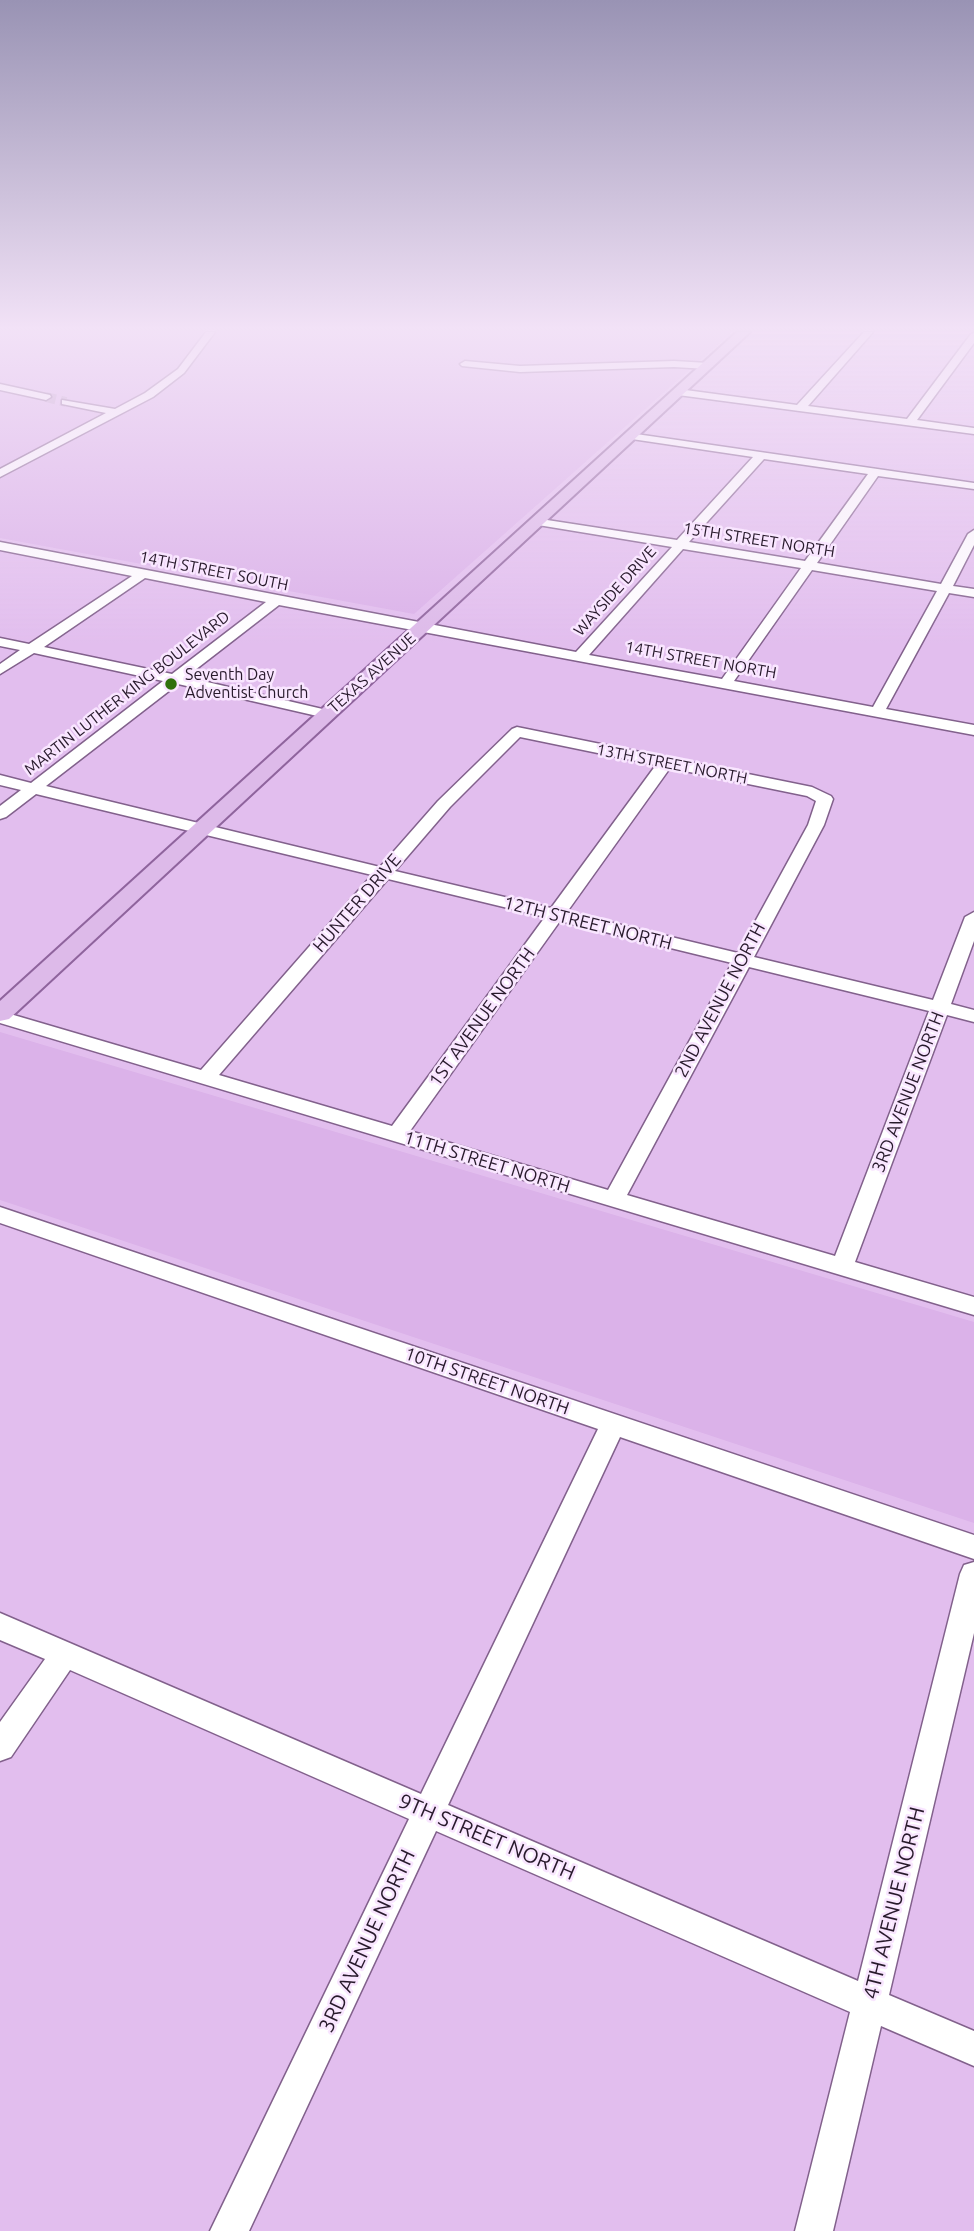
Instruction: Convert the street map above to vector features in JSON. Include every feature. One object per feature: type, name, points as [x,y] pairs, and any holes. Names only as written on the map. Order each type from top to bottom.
[{"type":"main road","name":"TEXAS AVENUE","points":[[0,1015],[629,436]]},
{"type":"street","points":[[0,474],[70,436]]},
{"type":"street","points":[[630,436],[974,486]]},
{"type":"street","name":"WAYSIDE DRIVE","points":[[580,656],[761,456]]},
{"type":"street","points":[[726,683],[875,472]]},
{"type":"street","name":"15TH STREET NORTH","points":[[538,521],[974,593]]},
{"type":"street","points":[[878,711],[974,534]]},
{"type":"street","name":"14TH STREET SOUTH","points":[[0,546],[421,628]]},
{"type":"street","points":[[0,560],[17,550]]},
{"type":"street","points":[[0,670],[143,574]]},
{"type":"street","name":"MARTIN LUTHER KING BOULEVARD","points":[[0,814],[276,601]]},
{"type":"street","name":"14TH STREET NORTH","points":[[421,628],[974,730]]},
{"type":"street","points":[[0,642],[326,714]]},
{"type":"street","name":"13TH STREET NORTH","points":[[516,734],[812,792],[824,801]]},
{"type":"street","name":"HUNTER DRIVE","points":[[205,1078],[444,803],[516,734]]},
{"type":"street","name":"1ST AVENUE NORTH","points":[[396,1135],[666,763]]},
{"type":"street","name":"12TH STREET NORTH","points":[[0,780],[974,1016]]},
{"type":"street","name":"2ND AVENUE NORTH","points":[[614,1199],[816,825],[824,801]]},
{"type":"street","name":"3RD AVENUE NORTH","points":[[842,1267],[974,917]]},
{"type":"street","name":"11TH STREET NORTH","points":[[0,1015],[974,1306]]},
{"type":"street","name":"10TH STREET NORTH","points":[[0,1215],[974,1547]]},
{"type":"street","name":"3RD AVENUE NORTH","points":[[229,2231],[613,1424]]},
{"type":"street","name":"4TH AVENUE NORTH","points":[[814,2231],[974,1574]]},
{"type":"street","name":"9TH STREET NORTH","points":[[0,1626],[974,2049]]},
{"type":"street","points":[[0,1747],[65,1654]]},
{"type":"shaded area","points":[[0,436],[615,436],[414,614],[0,538]]},
{"type":"shaded area","points":[[0,1032],[974,1322],[974,1523],[0,1200]]},
{"type":"place","name":"Seventh Day Adventist Church","points":[[171,684]]}]
